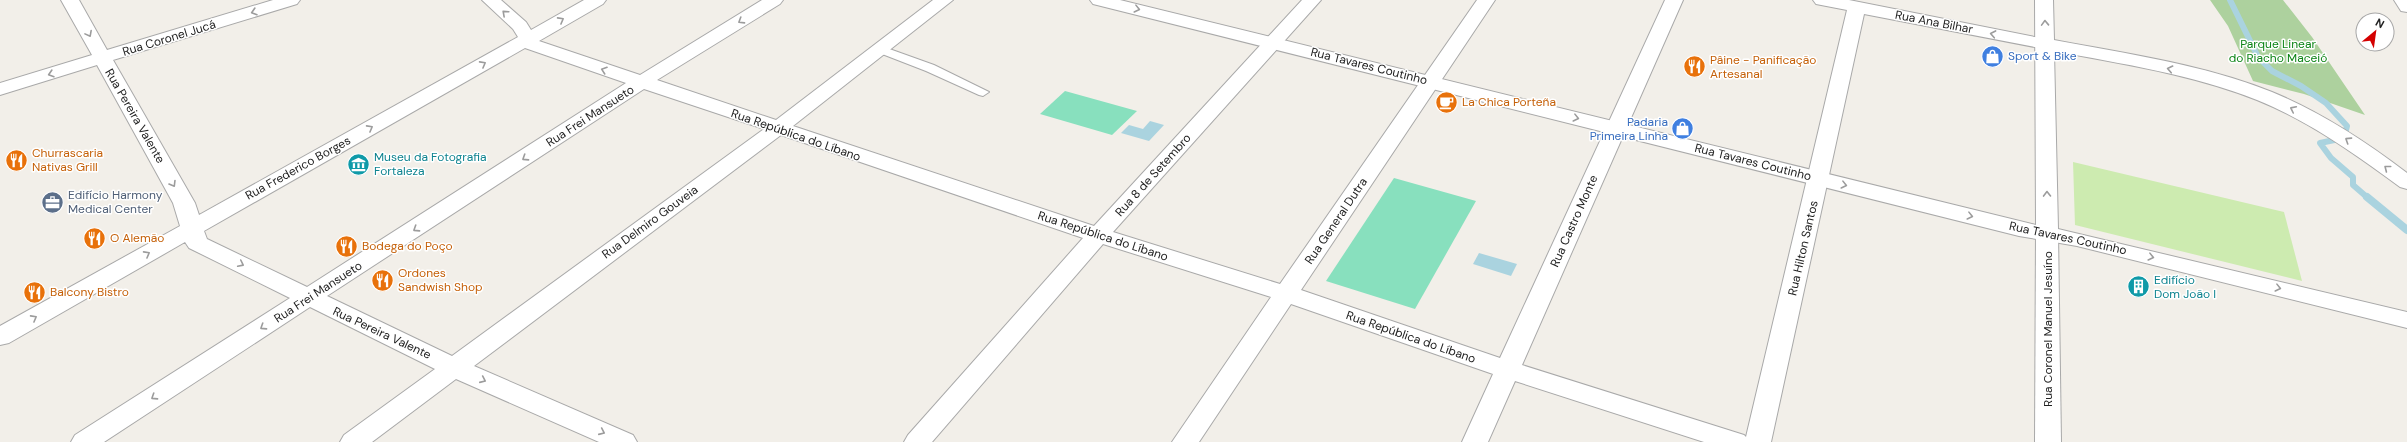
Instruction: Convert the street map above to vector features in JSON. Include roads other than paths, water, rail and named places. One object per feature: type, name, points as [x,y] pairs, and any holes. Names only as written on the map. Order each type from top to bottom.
[{"type":"street","name":"Rua Pereira Valente","points":[[70,0],[184,203],[197,243],[453,367],[624,442]]},
{"type":"street","name":"Rua Coronel Jucá","points":[[0,89],[291,0]]},
{"type":"street","name":"Rua República do Líbano","points":[[491,0],[523,29],[531,44],[777,129],[1098,235],[1287,294],[1508,370],[1735,442]]},
{"type":"street","name":"Rua Frederico Borges","points":[[0,337],[597,0]]},
{"type":"street","name":"Rua Frei Mansueto","points":[[84,442],[641,82],[774,0]]},
{"type":"street","name":"Rua Delmiro Gouveia","points":[[353,442],[777,129],[944,0]]},
{"type":"street","name":"Rua Tavares Coutinho","points":[[1099,0],[1430,81],[2018,229],[2077,238],[2407,320]]},
{"type":"street","name":"Rua 8 de Setembro","points":[[917,442],[1098,235],[1312,0]]},
{"type":"street","name":"Rua General Dutra","points":[[1185,442],[1486,0]]},
{"type":"street","name":"Rua Castro Monte","points":[[1475,442],[1674,0]]},
{"type":"street","name":"Rua Ana Bilhar","points":[[1822,0],[2045,44],[2224,82],[2281,104],[2328,127],[2368,153],[2407,183]]},
{"type":"street","name":"Rua Coronel Manuel Jesuíno","points":[[2044,0],[2048,442]]},
{"type":"street","points":[[2403,0],[2407,7]]},
{"type":"street","name":"Rua Hilton Santos","points":[[1758,442],[1857,7]]},
{"type":"lane","points":[[881,50],[930,68],[983,92]]},
{"type":"water","points":[[1150,121],[1164,125],[1149,141],[1121,133],[1129,125],[1143,129]]},
{"type":"water","points":[[1479,253],[1517,264],[1511,276],[1473,264]]},
{"type":"waterway","points":[[2230,0],[2258,57],[2272,71],[2301,86],[2326,103],[2347,126],[2344,138],[2320,143],[2331,158],[2353,177],[2353,185],[2368,198]]},
{"type":"waterway","points":[[2367,197],[2407,230]]},
{"type":"place","name":"Sport & Bike","points":[[1992,56]]},
{"type":"place","name":"Pâine - Panificação Artesanal","points":[[1694,67]]},
{"type":"place","name":"La Chica Porteña","points":[[1446,102]]},
{"type":"place","name":"Padaria Primeira Linha","points":[[1683,129]]},
{"type":"place","name":"Churrascaria Nativas Grill","points":[[16,160]]},
{"type":"place","name":"Museu da Fotografia Fortaleza","points":[[358,164]]},
{"type":"place","name":"Edifício Harmony Medical Center","points":[[53,202]]},
{"type":"place","name":"O Alemão","points":[[95,238]]},
{"type":"place","name":"Bodega do Poço","points":[[347,246]]},
{"type":"place","name":"Ordones Sandwish Shop","points":[[383,280]]},
{"type":"place","name":"Edifício Dom João I","points":[[2138,287]]},
{"type":"place","name":"Balcony Bistro","points":[[35,292]]},
{"type":"park label","name":"Parque Linear do Riacho Maceió","points":[[2278,51]]}]
